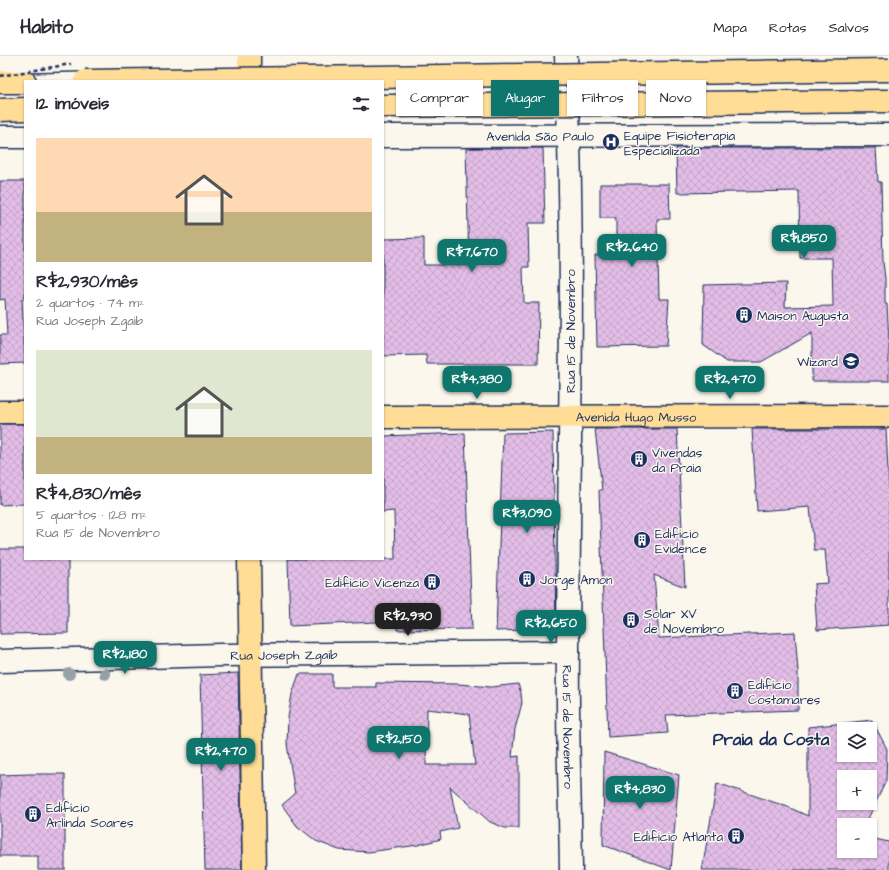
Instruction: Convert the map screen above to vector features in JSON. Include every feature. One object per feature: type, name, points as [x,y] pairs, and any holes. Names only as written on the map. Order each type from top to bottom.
[{"type":"main road","points":[[158,80],[889,70]]},
{"type":"main road","points":[[0,82],[24,82]]},
{"type":"main road","points":[[384,106],[889,101]]},
{"type":"main road","points":[[0,110],[24,110]]},
{"type":"main road","points":[[0,412],[24,412]]},
{"type":"main road","name":"Avenida Hugo Musso","points":[[384,417],[570,418],[889,416]]},
{"type":"main road","points":[[249,560],[249,655],[254,870]]},
{"type":"street","name":"Rua 15 de Novembro","points":[[566,60],[569,135],[570,418],[568,652],[572,870]]},
{"type":"street","points":[[0,62],[248,66]]},
{"type":"street","name":"Avenida São Paulo","points":[[384,136],[889,135]]},
{"type":"street","points":[[0,136],[24,136]]},
{"type":"street","name":"Rua Joseph Zgaib","points":[[0,661],[249,655],[568,652]]},
{"type":"building","points":[[466,148],[543,148],[545,223],[528,223],[529,267],[523,267],[524,303],[539,303],[538,364],[427,364],[426,355],[384,356],[384,239],[424,238],[424,265],[469,265]]},
{"type":"building","points":[[676,148],[876,148],[878,182],[881,182],[885,304],[887,304],[889,340],[889,381],[812,381],[812,333],[761,362],[727,362],[703,345],[704,285],[786,283],[785,307],[833,306],[832,258],[800,258],[799,191],[677,193]]},
{"type":"building","points":[[0,181],[24,181],[24,299],[22,299],[24,363],[0,364],[0,335],[7,335],[5,299],[0,300]]},
{"type":"building","points":[[600,184],[669,184],[670,219],[657,219],[659,299],[669,299],[666,346],[597,347],[595,255],[616,255],[616,218],[600,218]]},
{"type":"building","points":[[0,424],[24,424],[24,504],[0,505]]},
{"type":"building","points":[[595,429],[677,429],[685,587],[654,575],[659,638],[795,632],[798,671],[798,710],[666,715],[668,733],[608,737],[599,490],[602,490]]},
{"type":"building","points":[[752,429],[886,429],[889,490],[889,625],[817,630],[814,584],[828,583],[825,550],[814,550],[810,507],[757,511]]},
{"type":"building","name":"Jorge Amon","points":[[553,432],[556,629],[496,631],[503,433]]},
{"type":"building","points":[[465,433],[472,629],[397,630],[397,621],[290,626],[288,560],[395,559],[394,511],[384,512],[384,436]]},
{"type":"building","points":[[0,549],[24,549],[24,560],[68,560],[68,633],[0,634]]},
{"type":"building","points":[[238,673],[242,870],[205,870],[200,675]]},
{"type":"building","points":[[299,674],[332,674],[332,687],[376,687],[376,683],[459,684],[491,687],[518,684],[522,703],[515,729],[512,757],[519,756],[519,828],[505,828],[490,822],[450,787],[458,828],[440,832],[441,839],[418,845],[369,852],[339,850],[316,841],[297,826],[282,805],[295,794],[287,744],[288,718],[292,694]],"holes":[[[427,709],[469,714],[475,765],[426,765]]]},
{"type":"building","points":[[872,720],[873,722],[854,722]]},
{"type":"building","points":[[837,724],[837,762],[877,762],[877,730],[887,749],[886,781],[877,800],[877,770],[837,770],[837,810],[872,810],[868,818],[837,818],[837,858],[877,858],[877,839],[889,842],[889,870],[702,870],[717,783],[788,807],[808,816],[808,727]]},
{"type":"building","points":[[604,752],[679,775],[671,870],[603,845]]},
{"type":"building","name":"Edifício Arlinda Soares","points":[[65,774],[65,870],[38,870],[38,856],[0,856],[0,775]]},
{"type":"place","name":"Equipe Fisioterapia Especializada","points":[[611,142]]},
{"type":"place","name":"Maison Augusta","points":[[744,315]]},
{"type":"place","name":"Wizard","points":[[851,361]]},
{"type":"place","name":"Vivendas da Praia","points":[[639,459]]},
{"type":"place","name":"Edifício Evidence","points":[[642,540]]},
{"type":"place","name":"Jorge Amon","points":[[527,579]]},
{"type":"place","name":"Edifício Vicenza","points":[[432,582]]},
{"type":"place","name":"Solar XV de Novembro","points":[[631,620]]},
{"type":"place","name":"Edifício Costamares","points":[[735,691]]},
{"type":"place","name":"Edifício Arlinda Soares","points":[[33,814]]},
{"type":"place","name":"Edifício Atlanta","points":[[736,836]]},
{"type":"district","name":"Praia da Costa","points":[[771,739]]}]
